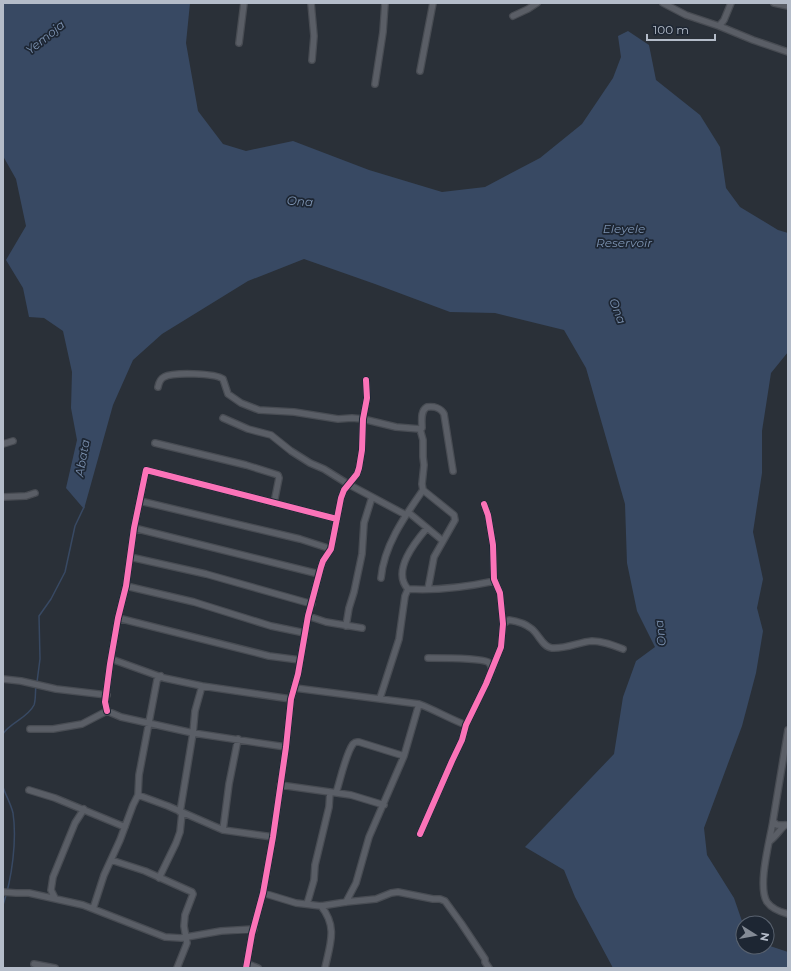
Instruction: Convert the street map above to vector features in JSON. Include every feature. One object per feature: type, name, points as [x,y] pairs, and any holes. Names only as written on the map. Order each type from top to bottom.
[{"type":"street","points":[[239,43],[244,3]]},
{"type":"street","points":[[312,3],[314,36],[312,60]]},
{"type":"street","points":[[375,84],[383,32],[385,3]]},
{"type":"street","points":[[420,71],[433,3]]},
{"type":"street","points":[[513,16],[537,3]]},
{"type":"street","points":[[663,3],[686,15],[720,26],[753,40],[788,52]]},
{"type":"street","points":[[720,26],[724,20],[730,3]]},
{"type":"street","points":[[774,3],[788,6]]},
{"type":"street","points":[[158,387],[160,381],[169,375],[186,374],[216,376],[223,379],[226,391],[233,398],[247,406],[259,410],[294,412],[338,419],[363,419],[396,427],[420,429]]},
{"type":"street","points":[[258,968],[247,966],[249,951],[263,893],[273,837],[286,747],[291,699],[295,688],[308,616],[323,561],[331,549],[341,498],[344,490],[357,474],[359,468],[362,450],[366,380]]},
{"type":"street","points":[[428,589],[434,557],[455,520],[454,515],[423,490],[423,440],[420,429],[422,428],[423,412],[425,408],[430,406],[442,411],[453,471]]},
{"type":"street","points":[[223,418],[243,427],[271,435],[299,456],[372,497],[407,514],[443,541]]},
{"type":"street","points":[[3,444],[13,441]]},
{"type":"street","points":[[155,443],[246,465],[278,475],[279,478],[274,503]]},
{"type":"street","points":[[107,711],[105,702],[110,664],[118,618],[126,586],[134,528],[146,470],[337,519]]},
{"type":"street","points":[[380,578],[383,560],[407,514],[423,490]]},
{"type":"street","points":[[3,497],[26,496],[35,493]]},
{"type":"street","points":[[346,626],[362,554],[364,523],[372,497]]},
{"type":"street","points":[[140,500],[300,539],[331,549]]},
{"type":"street","points":[[420,834],[462,740],[466,725],[492,671],[501,647],[503,624],[500,593],[495,582],[493,545],[488,515],[484,504]]},
{"type":"street","points":[[134,528],[319,574]]},
{"type":"street","points":[[408,589],[403,580],[404,562],[417,540],[427,528]]},
{"type":"street","points":[[130,557],[206,574],[312,604]]},
{"type":"street","points":[[408,589],[474,586],[495,582]]},
{"type":"street","points":[[126,586],[199,604],[271,626],[305,633]]},
{"type":"street","points":[[380,698],[399,639],[405,596],[408,589]]},
{"type":"street","points":[[308,616],[326,622],[362,628]]},
{"type":"street","points":[[118,618],[269,656],[300,660]]},
{"type":"street","points":[[503,624],[509,620],[515,621],[530,628],[544,645],[551,648],[574,646],[596,641],[623,649]]},
{"type":"street","points":[[428,658],[479,660],[488,662],[492,671]]},
{"type":"street","points":[[111,661],[114,660],[161,676],[202,686],[291,699]]},
{"type":"street","points":[[93,909],[97,894],[125,827],[132,804],[138,796],[148,723],[157,680],[161,676]]},
{"type":"street","points":[[3,680],[22,681],[56,688],[107,695]]},
{"type":"street","points":[[159,878],[180,832],[181,813],[195,711],[202,686]]},
{"type":"street","points":[[295,688],[419,704],[466,725]]},
{"type":"street","points":[[346,902],[356,883],[369,837],[404,756],[419,704]]},
{"type":"street","points":[[107,711],[119,716],[193,733],[286,747]]},
{"type":"street","points":[[30,729],[53,729],[82,724],[107,711]]},
{"type":"street","points":[[788,730],[764,871],[764,888],[767,901],[778,912],[788,914]]},
{"type":"street","points":[[223,830],[227,796],[238,739]]},
{"type":"street","points":[[307,904],[314,880],[315,865],[333,792],[354,744],[356,742],[404,756]]},
{"type":"street","points":[[280,785],[360,796],[384,804]]},
{"type":"street","points":[[29,790],[84,809],[125,827]]},
{"type":"street","points":[[138,796],[223,830],[273,837]]},
{"type":"street","points":[[55,898],[51,890],[52,877],[75,823],[84,809]]},
{"type":"street","points":[[773,822],[777,825],[786,825]]},
{"type":"street","points":[[770,841],[786,825]]},
{"type":"street","points":[[111,860],[145,871],[192,892],[185,915],[184,926],[187,943],[177,968]]},
{"type":"street","points":[[4,892],[29,893],[83,905],[165,937],[186,937],[221,931],[254,929]]},
{"type":"street","points":[[263,893],[296,903],[321,906],[376,899],[398,892],[445,901],[462,923],[485,959],[485,962],[489,968]]},
{"type":"street","points":[[321,906],[328,914],[332,930],[325,968]]},
{"type":"street","points":[[480,968],[485,962]]},
{"type":"street","points":[[34,964],[55,968]]},
{"type":"water","name":"Eleyele Reservoir","points":[[3,3],[190,3],[186,43],[198,111],[223,144],[246,151],[293,141],[369,170],[442,192],[485,187],[540,158],[582,124],[613,78],[621,57],[618,36],[628,31],[649,45],[656,80],[700,115],[720,147],[726,188],[740,207],[778,230],[788,233],[788,352],[771,373],[762,431],[762,473],[753,532],[763,579],[757,608],[763,631],[756,673],[742,726],[704,828],[707,855],[734,898],[740,915],[735,915],[735,955],[775,955],[775,948],[788,952],[788,968],[613,968],[575,897],[564,870],[525,847],[614,754],[623,697],[636,661],[655,647],[637,611],[627,563],[625,504],[586,368],[564,330],[495,313],[450,312],[304,259],[248,281],[162,334],[133,360],[113,405],[84,509],[66,488],[77,440],[71,408],[72,372],[63,331],[44,318],[29,317],[23,288],[6,260],[26,226],[16,179],[3,156]]},
{"type":"waterway","name":"Abata","points":[[37,682],[40,659],[39,616],[51,599],[65,572],[75,526],[84,507]]},
{"type":"waterway","name":"Abata","points":[[3,734],[31,710],[35,703],[36,686]]},
{"type":"waterway","name":"Abata","points":[[3,787],[11,806],[14,824],[13,859],[3,905]]},
{"type":"cycle path","points":[[246,968],[252,934],[263,893],[273,837],[286,747],[291,699],[298,674],[308,616],[323,561],[331,549],[341,498],[344,490],[357,474],[359,468],[362,450],[363,419],[367,398],[366,380]]},
{"type":"cycle path","points":[[107,711],[105,702],[110,664],[118,618],[126,586],[134,528],[146,470],[337,519]]},
{"type":"cycle path","points":[[420,834],[501,647],[503,624],[500,593],[494,579],[493,545],[488,515],[484,504]]},
{"type":"water label","name":"Yemoja","points":[[45,37]]},
{"type":"water label","name":"Ona","points":[[300,201]]},
{"type":"water label","name":"Ona","points":[[618,311]]},
{"type":"water label","name":"Ona","points":[[660,633]]}]
